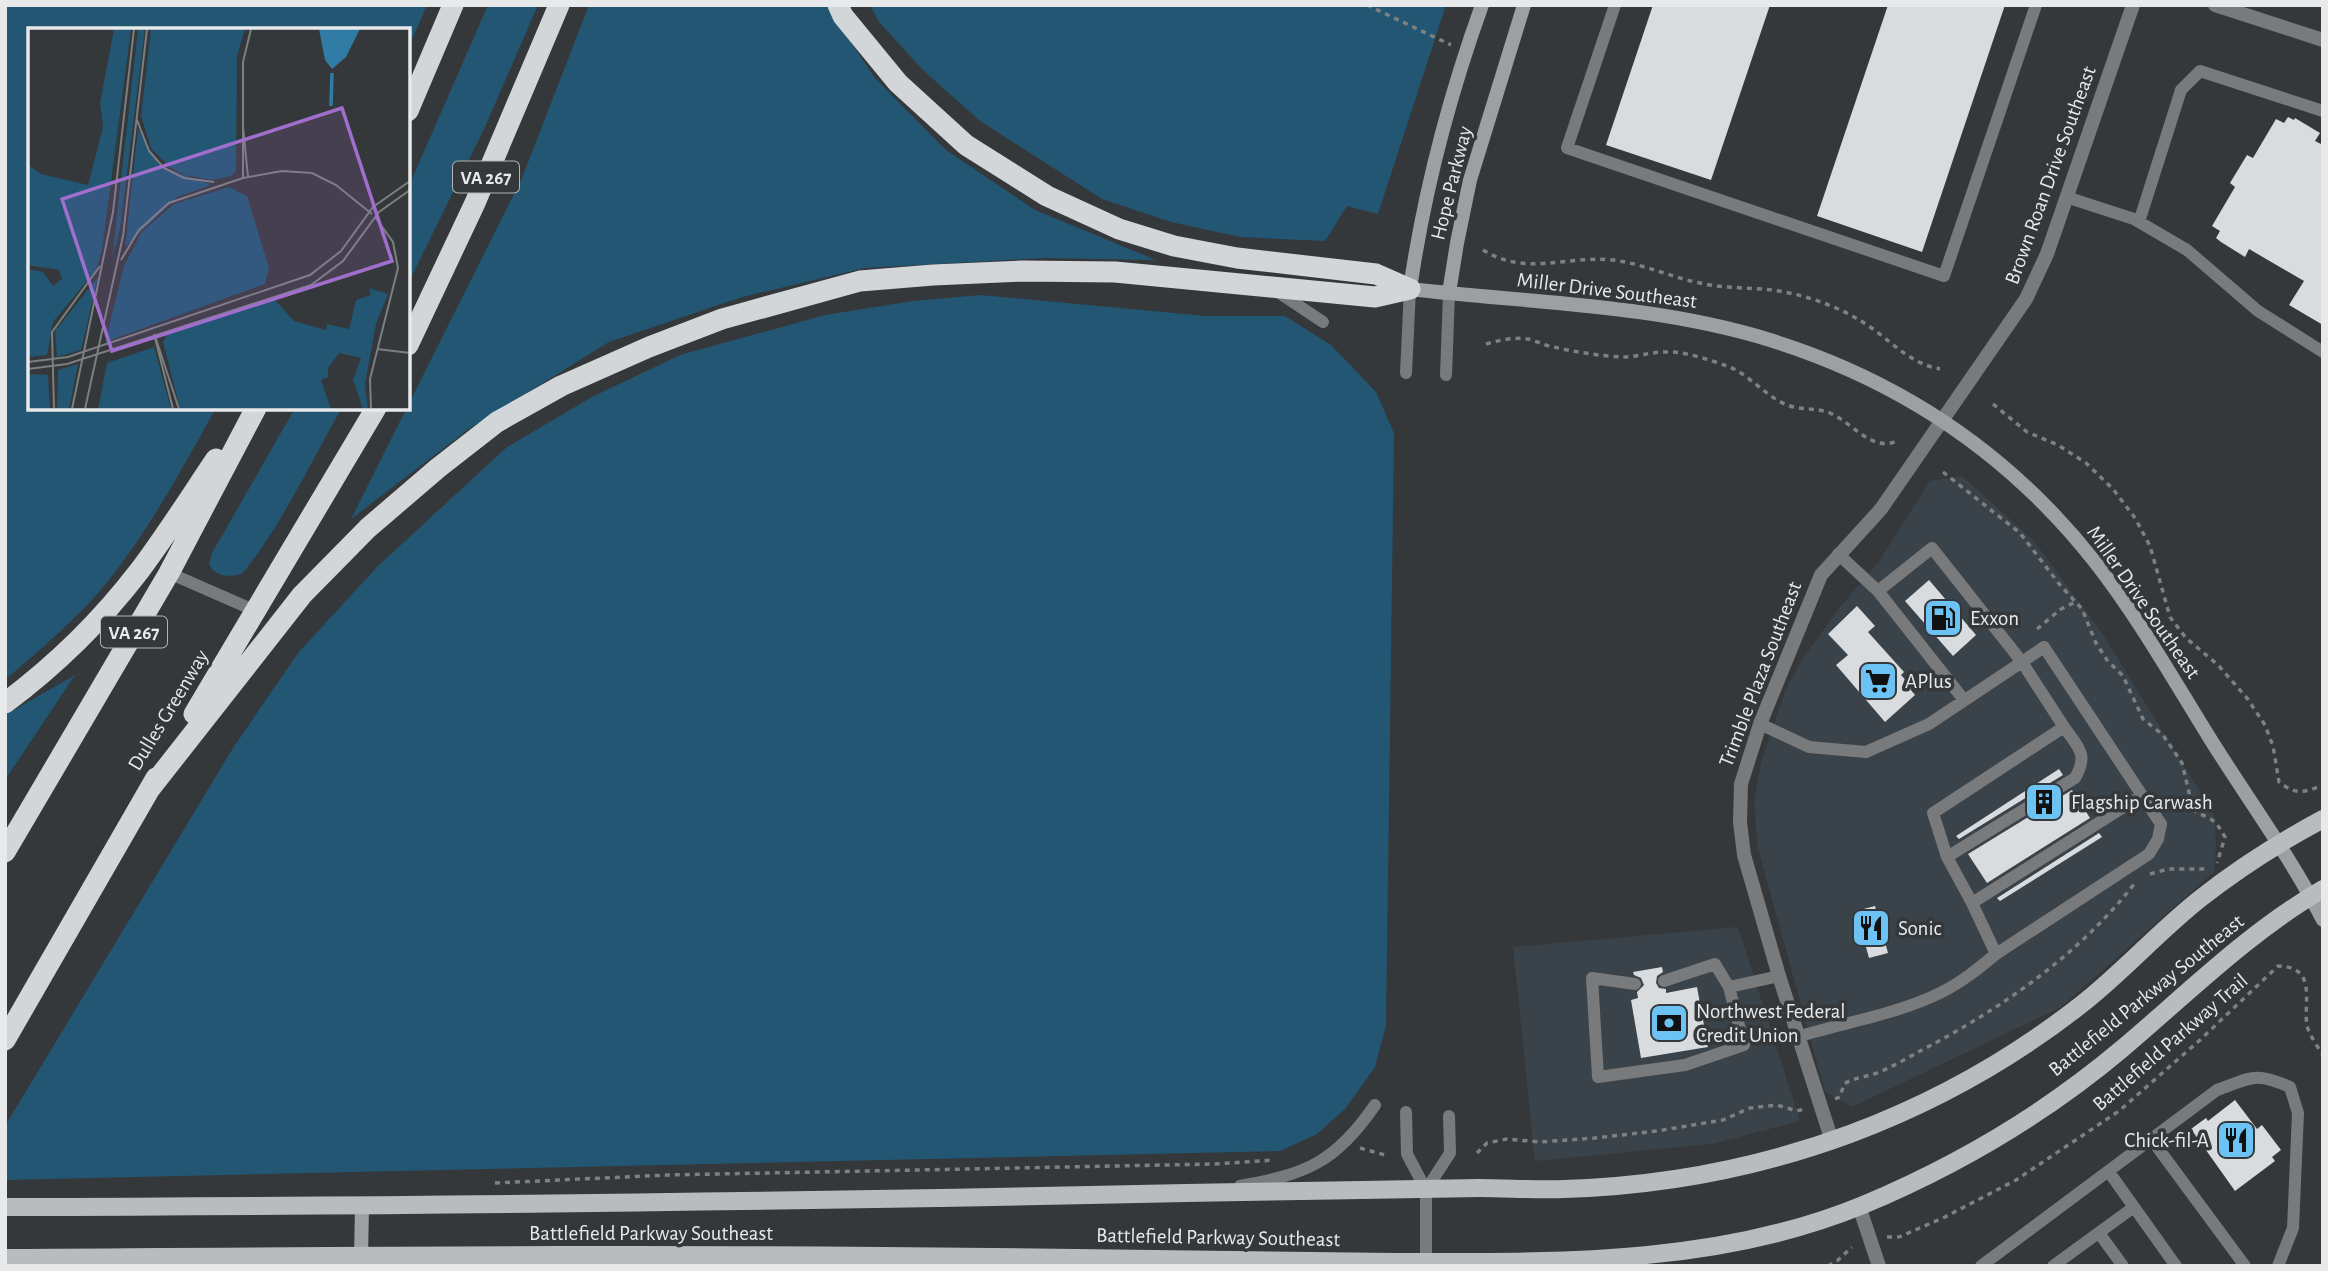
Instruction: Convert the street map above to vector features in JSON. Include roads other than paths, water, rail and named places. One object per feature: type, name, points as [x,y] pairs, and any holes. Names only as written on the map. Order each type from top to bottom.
[{"type":"highway","points":[[410,106],[453,5]]},
{"type":"highway","name":"VA 267","points":[[410,341],[475,203],[559,5]]},
{"type":"highway","points":[[838,5],[843,16],[898,83],[966,145],[1047,196],[1119,229],[1174,246],[1237,258],[1376,274],[1410,289]]},
{"type":"highway","points":[[149,790],[302,595],[368,528],[497,422],[561,386],[649,347],[722,319],[860,281],[1022,271],[1102,271],[1375,297],[1410,289]]},
{"type":"highway","points":[[5,703],[42,675],[85,635],[139,571],[252,410]]},
{"type":"highway","name":"VA 267","points":[[5,852],[169,573],[252,410]]},
{"type":"highway","name":"Dulles Greenway","points":[[5,1040],[149,790],[375,410]]},
{"type":"main road","name":"Hope Parkway","points":[[1410,289],[1419,230],[1436,154],[1465,52],[1482,5]]},
{"type":"main road","name":"Hope Parkway","points":[[1449,293],[1470,180],[1524,5]]},
{"type":"main road","name":"Miller Drive Southeast","points":[[1410,289],[1633,311],[1724,328],[1769,340],[1851,370],[1889,387],[1943,420],[1996,458],[2024,484],[2097,564],[2278,844],[2317,893],[2323,920]]},
{"type":"main road","name":"Battlefield Parkway Southeast","points":[[5,1207],[738,1203],[1196,1193],[1564,1189],[1717,1172],[1832,1141],[1907,1111],[1972,1078],[2084,1003],[2196,901],[2278,844],[2323,819]]},
{"type":"main road","name":"Battlefield Parkway Southeast","points":[[5,1258],[361,1263],[459,1256],[910,1256],[1426,1264],[1587,1261],[1726,1244],[1792,1228],[1859,1206],[1964,1157],[2062,1094],[2118,1052],[2247,941],[2317,893]]},
{"type":"main road","points":[[361,1263],[362,1207]]},
{"type":"main road","points":[[442,1266],[459,1256]]},
{"type":"street","name":"Brown Roan Drive Southeast","points":[[1943,420],[2026,299],[2047,254],[2133,5]]},
{"type":"street","points":[[2215,5],[2323,40]]},
{"type":"street","name":"Trimble Plaza Southeast","points":[[1832,1141],[1779,976],[1744,855],[1740,822],[1741,784],[1760,724],[1821,575],[1881,509],[1943,420]]},
{"type":"street","points":[[1859,1206],[1879,1266]]},
{"type":"lane","points":[[1615,5],[1567,148],[1944,276],[2036,5]]},
{"type":"lane","points":[[2139,222],[2181,90],[2200,71],[2323,111]]},
{"type":"lane","points":[[2066,197],[2096,205],[2139,222],[2187,250],[2258,311],[2323,352]]},
{"type":"lane","points":[[1261,286],[1286,296],[1324,322]]},
{"type":"lane","name":"Hope Parkway","points":[[1406,373],[1410,289]]},
{"type":"lane","name":"Hope Parkway","points":[[1446,375],[1449,293]]},
{"type":"lane","points":[[1878,592],[1932,548],[2022,662],[2082,753],[2082,766],[2075,778],[1947,858]]},
{"type":"lane","points":[[1838,554],[1878,592],[1964,700]]},
{"type":"lane","points":[[169,573],[256,611]]},
{"type":"lane","points":[[1760,724],[1809,747],[1867,752],[1929,724],[2044,648],[2161,824],[2158,839],[2149,854],[1996,954],[1970,975],[1909,1005],[1800,1036]]},
{"type":"lane","points":[[1996,954],[1947,858],[1933,813],[2064,727]]},
{"type":"lane","points":[[1972,903],[2141,796]]},
{"type":"lane","points":[[1635,984],[1592,978],[1598,1077],[1685,1065],[1744,1045],[1730,987],[1714,964],[1664,981]]},
{"type":"lane","points":[[1730,987],[1779,976]]},
{"type":"lane","points":[[1982,1266],[2217,1090],[2254,1076],[2273,1079],[2290,1087],[2298,1113],[2293,1228],[2278,1266]]},
{"type":"lane","points":[[1196,1193],[1289,1176],[1310,1168],[1343,1145],[1375,1105]]},
{"type":"lane","points":[[1406,1112],[1407,1154],[1426,1190],[1426,1264]]},
{"type":"lane","points":[[1426,1190],[1450,1153],[1450,1116]]},
{"type":"lane","points":[[2152,1140],[2245,1266]]},
{"type":"lane","points":[[2109,1172],[2176,1266]]},
{"type":"lane","points":[[2053,1266],[2134,1207]]},
{"type":"lane","points":[[2099,1233],[2123,1266]]},
{"type":"place","name":"Exxon","points":[[1943,618]]},
{"type":"place","name":"APlus","points":[[1878,681]]},
{"type":"place","name":"Flagship Carwash","points":[[2044,802]]},
{"type":"place","name":"Sonic","points":[[1871,928]]},
{"type":"place","name":"Northwest Federal Credit Union","points":[[1669,1023]]},
{"type":"place","name":"Chick-fil-A","points":[[2236,1140]]}]
